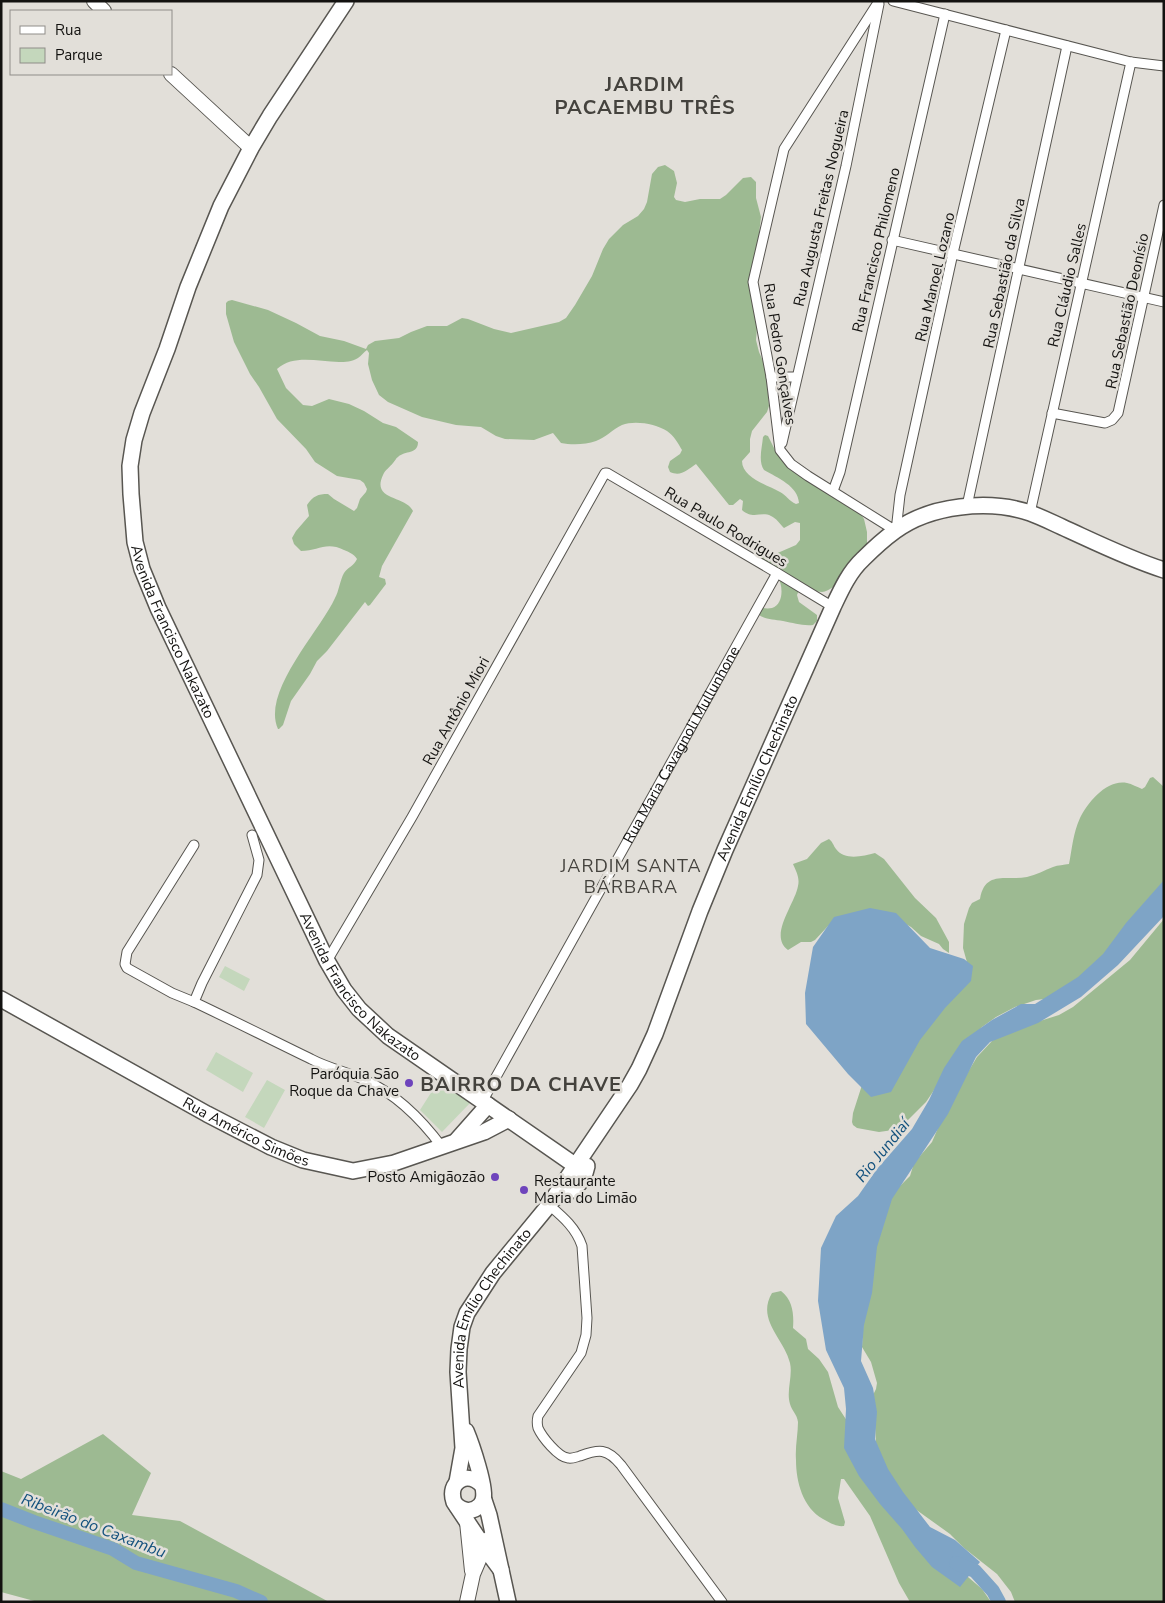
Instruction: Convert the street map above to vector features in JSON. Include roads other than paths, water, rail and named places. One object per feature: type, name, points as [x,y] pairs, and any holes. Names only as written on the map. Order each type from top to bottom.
[{"type":"main road","points":[[94,1],[103,10]]},
{"type":"main road","name":"Avenida Francisco Nakazato","points":[[346,1],[251,148],[221,206],[188,287],[134,440],[130,466],[135,542],[142,569],[158,608],[326,961],[344,990],[359,1009],[388,1036],[528,1131],[580,1171]]},
{"type":"main road","points":[[172,75],[251,148]]},
{"type":"main road","name":"Avenida Emílio Chechinato","points":[[458,1482],[463,1448],[458,1372],[459,1349],[462,1327],[467,1313],[493,1273],[552,1201],[578,1185],[580,1171],[588,1147],[630,1086],[639,1069],[655,1034],[714,876],[832,607],[846,581],[862,560],[896,531],[920,518],[943,510],[967,506],[1003,506],[1030,513],[1161,568]]},
{"type":"main road","name":"Rua Américo Simões","points":[[1,998],[207,1114],[271,1147],[303,1160],[353,1171],[403,1161],[484,1132],[508,1118]]},
{"type":"main road","name":"Rua Maria Cavagnoli Mullunhone","points":[[449,1144],[485,1103]]},
{"type":"main road","points":[[484,1132],[528,1131]]},
{"type":"main road","name":"Avenida Emílio Chechinato","points":[[462,1422],[474,1451],[508,1602]]},
{"type":"main road","points":[[457,1506],[464,1510],[472,1510],[479,1507],[483,1492],[478,1481],[468,1478],[458,1482],[452,1491],[454,1502],[501,1570]]},
{"type":"main road","points":[[467,1522],[472,1574]]},
{"type":"main road","points":[[467,1602],[472,1574],[492,1529]]},
{"type":"street","name":"Rua Pedro Gonçalves","points":[[780,450],[771,377],[753,282],[784,149],[879,1]]},
{"type":"street","name":"Rua Augusta Freitas Nogueira","points":[[780,450],[846,166],[879,1]]},
{"type":"street","points":[[893,1],[1131,62],[1164,66]]},
{"type":"street","name":"Rua Francisco Philomeno","points":[[833,491],[840,472],[945,14]]},
{"type":"street","name":"Rua Manoel Lozano","points":[[896,531],[900,495],[953,253],[1006,30]]},
{"type":"street","name":"Rua Sebastião da Silva","points":[[967,506],[1067,46]]},
{"type":"street","name":"Rua Cláudio Salles","points":[[1030,513],[1131,62]]},
{"type":"street","name":"Rua Sebastião Deonísio","points":[[1052,413],[1105,423],[1112,420],[1118,413],[1164,205]]},
{"type":"street","points":[[892,240],[1164,302]]},
{"type":"street","points":[[771,377],[796,377]]},
{"type":"street","points":[[780,450],[791,464],[896,531]]},
{"type":"street","name":"Rua Antônio Miori","points":[[326,961],[412,817],[604,473]]},
{"type":"street","name":"Rua Paulo Rodrigues","points":[[604,473],[607,473],[832,607]]},
{"type":"street","name":"Rua Maria Cavagnoli Mullunhone","points":[[485,1103],[777,573]]},
{"type":"street","points":[[194,1002],[257,875],[259,860],[252,835]]},
{"type":"street","points":[[194,845],[128,952],[125,964],[127,968],[172,993],[314,1061],[364,1079],[384,1089],[428,1129],[449,1144]]},
{"type":"street","points":[[552,1201],[579,1236],[584,1258],[586,1335],[581,1353],[538,1416],[538,1427],[544,1438],[559,1454],[565,1457],[574,1457],[594,1451],[603,1451],[611,1454],[722,1602]]},
{"type":"water","points":[[1164,880],[1164,916],[1118,965],[1081,997],[1038,1023],[990,1042],[976,1057],[948,1114],[892,1199],[877,1247],[872,1293],[864,1325],[861,1361],[873,1388],[877,1412],[875,1439],[888,1469],[930,1527],[955,1540],[980,1562],[960,1587],[932,1567],[915,1547],[859,1476],[844,1448],[846,1409],[844,1388],[826,1350],[818,1301],[821,1248],[836,1216],[858,1196],[877,1169],[912,1129],[929,1100],[944,1068],[962,1041],[992,1020],[1021,1004],[1035,1004],[1078,977],[1103,954],[1126,923]]},
{"type":"water","points":[[870,908],[896,913],[930,948],[964,959],[973,966],[971,981],[945,1008],[920,1040],[891,1092],[871,1097],[848,1074],[806,1024],[805,993],[813,947],[834,917]]},
{"type":"waterway","name":"Ribeirão do Caxambu","points":[[1,1509],[113,1549],[136,1563],[236,1591],[261,1602]]},
{"type":"waterway","name":"Rio Jundiaí","points":[[956,1563],[975,1571],[993,1591],[999,1602]]},
{"type":"place","name":"Paróquia São Roque da Chave","points":[[409,1083]]},
{"type":"place","name":"Posto Amigãozão","points":[[495,1177]]},
{"type":"place","name":"Restaurante Maria do Limão","points":[[524,1190]]},
{"type":"district","name":"JARDIM PACAEMBU TRÊS","points":[[645,96]]},
{"type":"district","name":"JARDIM SANTA BÁRBARA","points":[[631,876]]},
{"type":"district","name":"BAIRRO DA CHAVE","points":[[521,1084]]}]
